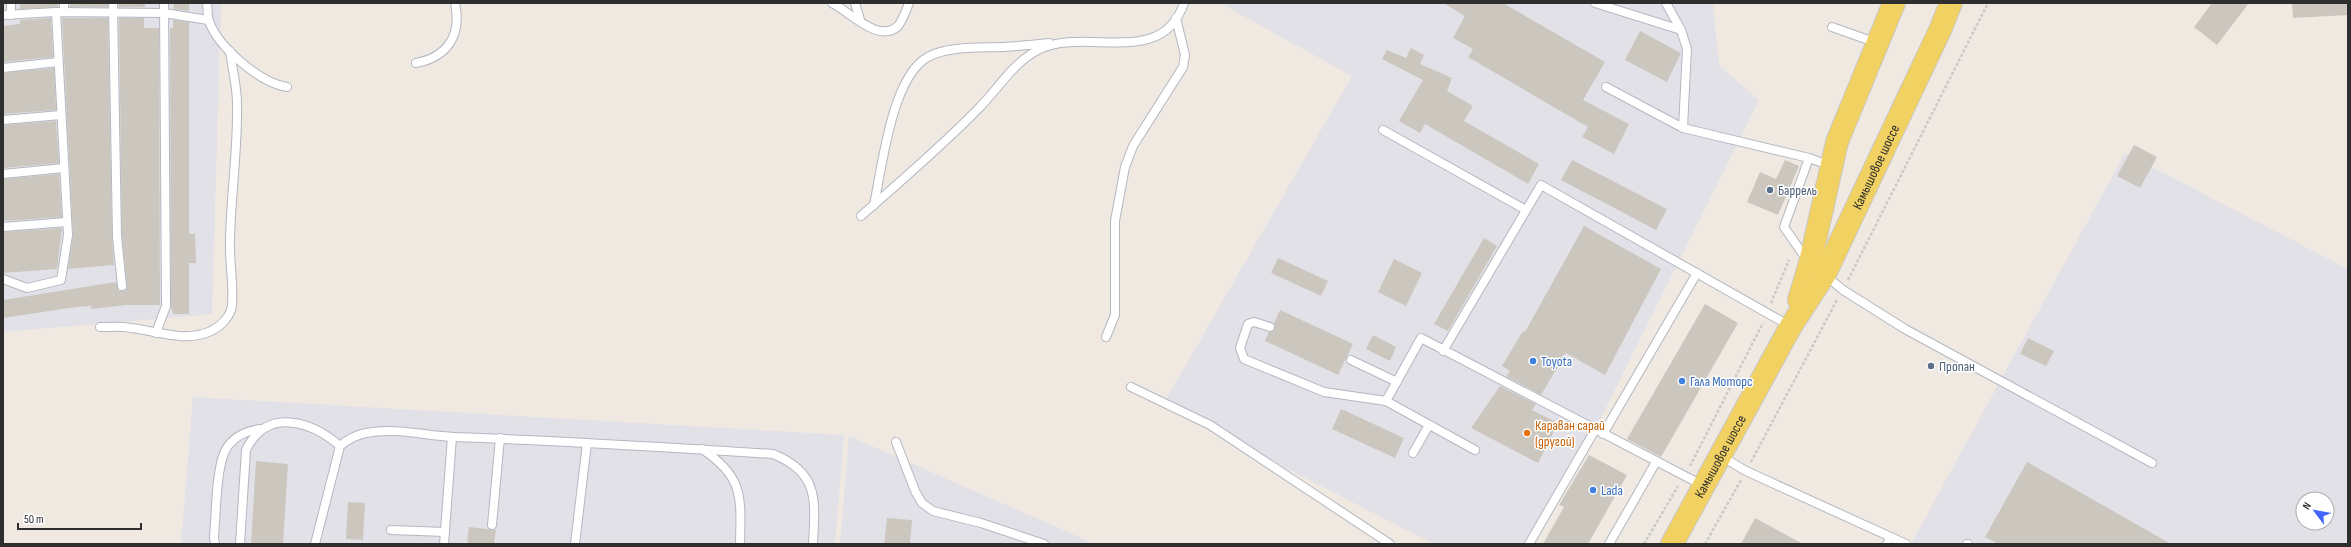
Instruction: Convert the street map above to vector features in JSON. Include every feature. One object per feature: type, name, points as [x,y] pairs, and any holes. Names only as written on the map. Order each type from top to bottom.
[{"type":"main road","name":"Камышовое шоссе","points":[[1817,269],[1832,166],[1837,142],[1894,3]]},
{"type":"main road","name":"Камышовое шоссе","points":[[1672,544],[1791,326],[1817,269],[1938,35],[1952,3]]},
{"type":"lane","points":[[11,3],[7,15],[60,12],[114,14],[164,13],[208,20]]},
{"type":"lane","points":[[3,279],[27,288],[61,280],[68,235],[58,62],[60,12],[64,3]]},
{"type":"lane","points":[[114,3],[117,237],[122,286]]},
{"type":"lane","points":[[156,333],[166,306],[164,3]]},
{"type":"lane","points":[[207,3],[208,20],[212,28],[230,51],[255,75],[274,85],[287,87]]},
{"type":"lane","points":[[416,62],[433,58],[446,49],[453,37],[456,25],[455,3]]},
{"type":"lane","points":[[832,3],[860,20],[873,31],[886,32],[898,25],[909,3]]},
{"type":"lane","points":[[855,3],[860,20]]},
{"type":"lane","points":[[874,205],[893,112],[902,86],[914,70],[928,57],[962,48],[1059,42],[1134,43],[1153,38],[1170,28],[1184,3]]},
{"type":"lane","points":[[1595,3],[1681,30]]},
{"type":"lane","points":[[1666,3],[1681,30],[1687,49],[1682,128]]},
{"type":"lane","points":[[1106,337],[1115,315],[1115,221],[1125,167],[1133,146],[1183,67],[1185,55],[1176,18]]},
{"type":"lane","points":[[1832,27],[1878,43]]},
{"type":"lane","points":[[861,216],[980,108],[1016,66],[1039,50],[1059,42]]},
{"type":"lane","points":[[100,327],[130,328],[177,336],[194,335],[211,331],[222,324],[229,315],[232,306],[229,258],[237,135],[237,101],[230,51]]},
{"type":"lane","points":[[3,68],[58,62]]},
{"type":"lane","points":[[1606,87],[1682,128],[1809,158],[1832,166]]},
{"type":"lane","points":[[3,120],[61,115]]},
{"type":"lane","points":[[1383,130],[1526,210]]},
{"type":"lane","points":[[1809,158],[1784,227],[1795,246],[1817,269],[1843,290],[1905,329],[2152,463]]},
{"type":"lane","points":[[3,174],[64,168]]},
{"type":"lane","points":[[1443,351],[1541,185],[1767,314],[1791,326]]},
{"type":"lane","points":[[3,227],[67,222]]},
{"type":"lane","points":[[1603,434],[1697,273]]},
{"type":"lane","points":[[1270,327],[1254,322],[1248,324],[1240,348],[1244,359],[1324,392],[1386,401],[1475,450]]},
{"type":"lane","points":[[1386,401],[1421,338],[1443,351],[1704,486]]},
{"type":"lane","points":[[1351,360],[1397,382]]},
{"type":"lane","points":[[1131,388],[1210,426],[1390,544]]},
{"type":"lane","points":[[216,544],[214,537],[225,451],[246,432],[260,429],[274,423],[302,424],[325,433],[340,446]]},
{"type":"lane","points":[[1414,454],[1429,425]]},
{"type":"lane","points":[[240,544],[246,450],[251,440],[260,429]]},
{"type":"lane","points":[[1529,544],[1595,430]]},
{"type":"lane","points":[[315,544],[340,446],[348,439],[367,433],[413,431],[452,437],[500,438],[774,454],[798,467],[813,490],[815,502],[812,544]]},
{"type":"lane","points":[[444,544],[452,437]]},
{"type":"lane","points":[[492,525],[500,438]]},
{"type":"lane","points":[[896,442],[916,493],[922,503],[933,511],[981,523],[1044,544]]},
{"type":"lane","points":[[575,544],[587,443]]},
{"type":"lane","points":[[701,449],[721,462],[730,473],[740,510],[740,544]]},
{"type":"lane","points":[[1720,456],[1889,540],[1906,544]]},
{"type":"lane","points":[[1609,544],[1656,462]]},
{"type":"lane","points":[[390,530],[445,532]]},
{"type":"path","points":[[1704,544],[1746,470],[1843,290],[1988,3]]},
{"type":"path","points":[[1644,544],[1684,477],[1767,314],[1795,246]]},
{"type":"shaded area","points":[[3,3],[221,3],[212,314],[3,332]]},
{"type":"shaded area","points":[[1220,3],[1713,3],[1719,65],[1759,100],[1595,430],[1534,544],[1434,544],[1163,405],[1352,76]]},
{"type":"shaded area","points":[[2125,153],[2348,269],[2348,544],[1911,544]]},
{"type":"shaded area","points":[[193,397],[844,435],[835,544],[181,544]]},
{"type":"shaded area","points":[[849,436],[1095,544],[840,544]]},
{"type":"building","points":[[20,3],[58,3],[58,7],[20,9]]},
{"type":"building","points":[[70,3],[108,3],[108,7],[70,7]]},
{"type":"building","points":[[118,3],[145,3],[145,7],[119,7]]},
{"type":"building","points":[[174,3],[189,3],[189,11],[173,9]]},
{"type":"building","points":[[1443,3],[1503,3],[1605,62],[1583,100],[1629,124],[1614,154],[1582,137],[1588,127],[1468,57],[1473,49],[1453,38],[1465,16]]},
{"type":"building","points":[[2212,3],[2249,3],[2217,45],[2194,27]]},
{"type":"building","points":[[2292,3],[2348,3],[2348,15],[2293,18]]},
{"type":"building","points":[[51,18],[53,57],[3,62],[3,26],[20,24],[20,20]]},
{"type":"building","points":[[62,18],[108,18],[112,237],[114,265],[68,269],[73,235]]},
{"type":"building","points":[[119,18],[144,18],[144,28],[159,28],[160,305],[126,305],[91,309],[91,306],[76,307],[3,318],[3,300],[116,282],[119,291],[125,291],[127,288],[122,237]]},
{"type":"building","points":[[173,20],[189,22],[189,234],[195,234],[196,263],[189,263],[189,314],[173,314],[171,305],[170,28],[173,28]]},
{"type":"building","points":[[1640,31],[1681,53],[1667,82],[1625,60]]},
{"type":"building","points":[[1411,48],[1424,55],[1420,64],[1452,78],[1447,91],[1473,106],[1464,121],[1539,164],[1528,184],[1425,124],[1420,133],[1399,121],[1423,80],[1382,59],[1387,50],[1406,58]]},
{"type":"building","points":[[54,68],[56,110],[3,114],[3,73]]},
{"type":"building","points":[[56,121],[59,163],[3,168],[3,125]]},
{"type":"building","points":[[2134,145],[2157,157],[2140,188],[2117,176]]},
{"type":"building","points":[[1572,160],[1667,209],[1656,230],[1561,180]]},
{"type":"building","name":"Баррель","points":[[1785,160],[1799,166],[1778,215],[1747,202],[1760,172],[1776,179]]},
{"type":"building","points":[[59,174],[62,217],[3,221],[3,179]]},
{"type":"building","points":[[1584,226],[1661,269],[1605,375],[1566,353],[1541,395],[1506,376],[1510,371],[1502,366],[1523,331],[1525,332]]},
{"type":"building","points":[[62,228],[57,269],[3,273],[3,232]]},
{"type":"building","points":[[1484,238],[1497,246],[1448,331],[1434,324]]},
{"type":"building","points":[[1278,258],[1328,281],[1321,296],[1271,273]]},
{"type":"building","points":[[1394,259],[1422,273],[1406,306],[1378,292]]},
{"type":"building","name":"Гала Моторс","points":[[1705,304],[1738,323],[1661,457],[1627,439]]},
{"type":"building","points":[[1280,310],[1353,344],[1338,375],[1265,341],[1269,332],[1275,329],[1274,323]]},
{"type":"building","points":[[1373,335],[1396,347],[1390,361],[1366,349]]},
{"type":"building","points":[[2028,338],[2054,351],[2046,366],[2020,354]]},
{"type":"building","points":[[1500,386],[1536,404],[1532,410],[1558,423],[1538,463],[1471,428]]},
{"type":"building","points":[[1341,409],[1404,438],[1395,458],[1332,429]]},
{"type":"building","name":"Lada","points":[[1589,455],[1627,475],[1588,544],[1543,544],[1564,507],[1559,505]]},
{"type":"building","points":[[256,461],[288,464],[283,544],[251,544]]},
{"type":"building","points":[[2027,462],[2171,544],[1998,544],[1985,537]]},
{"type":"building","points":[[348,502],[365,503],[363,540],[346,539]]},
{"type":"building","points":[[887,518],[912,520],[910,544],[884,544]]},
{"type":"building","points":[[1755,518],[1803,544],[1741,544]]},
{"type":"building","points":[[469,527],[496,530],[494,544],[467,544]]},
{"type":"place","name":"Баррель","points":[[1770,190]]},
{"type":"place","name":"Toyota","points":[[1533,361]]},
{"type":"place","name":"Пропан","points":[[1931,366]]},
{"type":"place","name":"Гала Моторс","points":[[1682,381]]},
{"type":"place","name":"Караван сарай (другой)","points":[[1527,433]]},
{"type":"place","name":"Lada","points":[[1593,490]]}]
